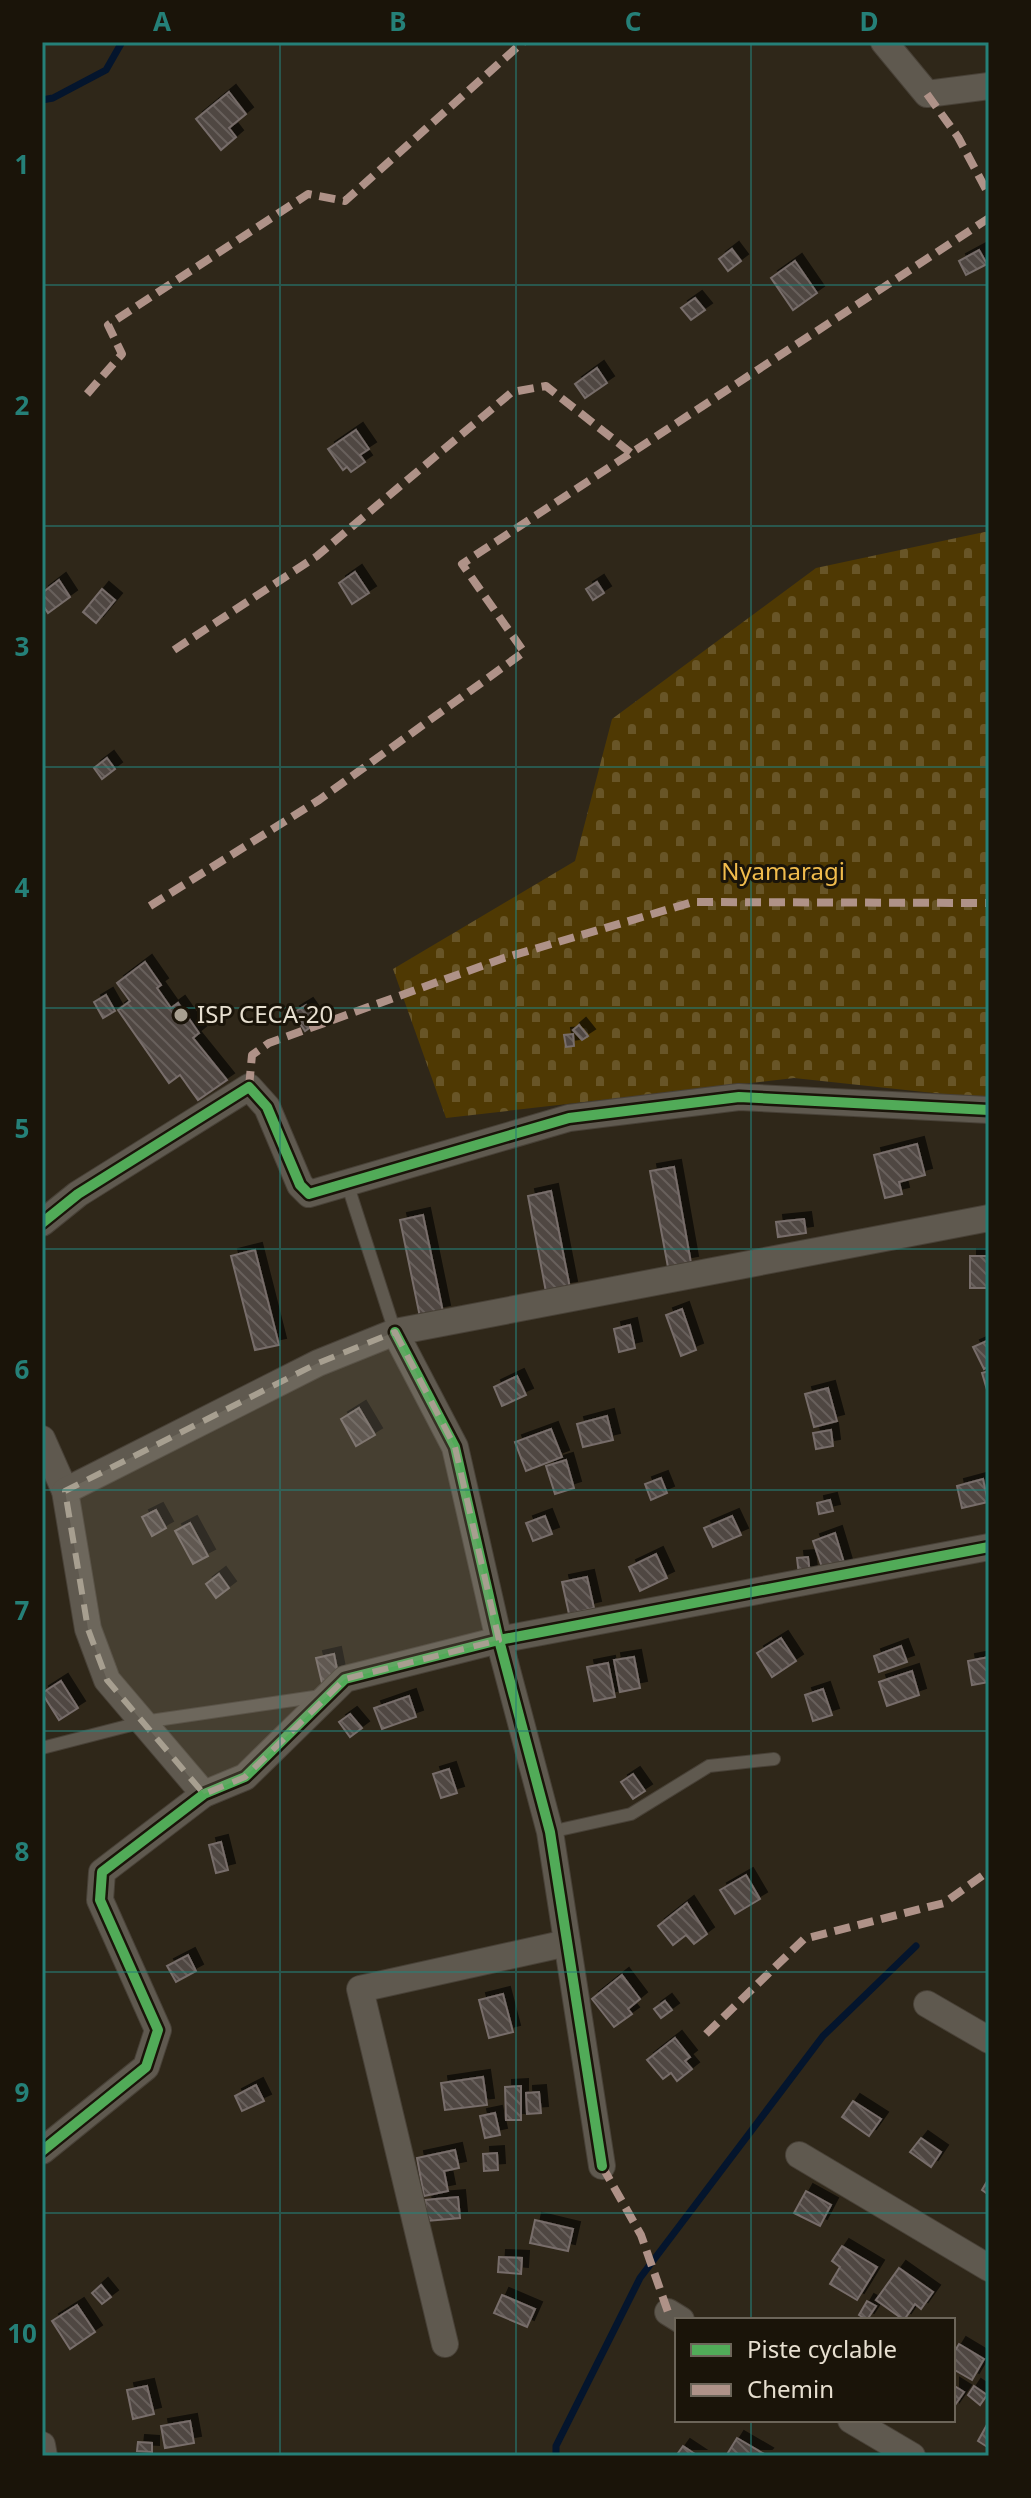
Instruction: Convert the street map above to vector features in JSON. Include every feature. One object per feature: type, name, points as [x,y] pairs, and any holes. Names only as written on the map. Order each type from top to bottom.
[{"type":"street","points":[[884,42],[927,94],[989,86]]},
{"type":"street","points":[[42,1223],[92,1185],[249,1087],[267,1107],[300,1185],[309,1194],[569,1118],[739,1097],[989,1110]]},
{"type":"street","points":[[65,1491],[318,1363],[395,1332],[989,1218]]},
{"type":"street","points":[[395,1332],[455,1447],[499,1640],[550,1832],[602,2166]]},
{"type":"street","points":[[42,1439],[65,1491],[88,1629],[107,1680],[204,1794]]},
{"type":"street","points":[[42,2151],[146,2067],[158,2030],[100,1900],[102,1872],[204,1794],[245,1777],[345,1679],[499,1640],[989,1547]]},
{"type":"street","points":[[445,2344],[360,1989],[567,1943]]},
{"type":"street","points":[[927,2004],[989,2040]]},
{"type":"street","points":[[799,2155],[989,2268]]},
{"type":"street","points":[[854,2422],[912,2456]]},
{"type":"street","points":[[42,2445],[44,2456]]},
{"type":"lane","points":[[347,1183],[395,1332]]},
{"type":"lane","points":[[42,1748],[143,1722],[328,1695]]},
{"type":"lane","points":[[550,1832],[631,1814],[709,1766],[774,1759]]},
{"type":"highlighted area","points":[[395,1332],[455,1447],[499,1640],[345,1679],[245,1777],[204,1794],[107,1680],[88,1629],[65,1491],[318,1363]]},
{"type":"green space","name":"Nyamaragi","points":[[989,531],[989,1099],[794,1078],[446,1118],[393,969],[575,861],[612,719],[816,568]]},
{"type":"building","points":[[229,92],[246,114],[229,128],[236,137],[221,150],[196,119]]},
{"type":"building","points":[[732,249],[741,261],[728,271],[719,259]]},
{"type":"building","points":[[979,250],[987,264],[966,275],[959,261]]},
{"type":"building","points":[[795,261],[817,293],[793,310],[771,278]]},
{"type":"building","points":[[695,298],[705,310],[691,320],[681,308]]},
{"type":"building","points":[[597,368],[607,383],[585,398],[575,384]]},
{"type":"building","points":[[356,430],[369,449],[360,455],[365,462],[351,472],[347,467],[343,470],[328,449]]},
{"type":"building","points":[[355,572],[369,593],[352,604],[339,583]]},
{"type":"building","points":[[59,580],[70,597],[48,613],[42,604],[42,593]]},
{"type":"building","points":[[597,582],[604,593],[593,600],[586,589]]},
{"type":"building","points":[[102,589],[115,600],[96,623],[83,612]]},
{"type":"building","points":[[107,758],[115,769],[102,779],[94,768]]},
{"type":"building","points":[[145,962],[161,985],[157,988],[171,1008],[178,1003],[199,1033],[193,1038],[227,1080],[198,1100],[180,1075],[169,1083],[118,1010],[130,1001],[117,983]]},
{"type":"building","points":[[106,995],[115,1011],[103,1018],[94,1002]]},
{"type":"building","points":[[306,1005],[318,1022],[305,1031],[293,1013]]},
{"type":"building","points":[[579,1025],[588,1036],[582,1040],[573,1030]]},
{"type":"building","points":[[573,1034],[574,1046],[566,1047],[564,1035]]},
{"type":"building","points":[[917,1144],[925,1175],[899,1182],[902,1194],[885,1198],[874,1155]]},
{"type":"building","points":[[674,1167],[691,1263],[668,1267],[650,1171]]},
{"type":"building","points":[[551,1191],[570,1288],[546,1292],[528,1196]]},
{"type":"building","points":[[423,1215],[443,1312],[420,1317],[400,1220]]},
{"type":"building","points":[[804,1219],[806,1233],[778,1237],[776,1222]]},
{"type":"building","points":[[255,1250],[279,1345],[255,1350],[231,1256]]},
{"type":"building","points":[[970,1256],[989,1256],[989,1288],[970,1288]]},
{"type":"building","points":[[682,1309],[696,1350],[681,1356],[666,1315]]},
{"type":"building","points":[[630,1325],[635,1348],[619,1352],[614,1329]]},
{"type":"building","points":[[989,1340],[989,1366],[984,1369],[973,1347]]},
{"type":"building","points":[[989,1371],[989,1393],[988,1393],[982,1373]]},
{"type":"building","points":[[517,1376],[526,1395],[502,1406],[494,1387]]},
{"type":"building","points":[[828,1388],[837,1421],[814,1427],[805,1394]]},
{"type":"building","points":[[359,1408],[375,1435],[356,1446],[341,1419]]},
{"type":"building","points":[[607,1416],[613,1440],[583,1447],[577,1424]]},
{"type":"building","points":[[551,1429],[562,1457],[526,1471],[515,1442]]},
{"type":"building","points":[[831,1430],[833,1446],[816,1449],[813,1433]]},
{"type":"building","points":[[566,1460],[574,1488],[555,1494],[546,1466]]},
{"type":"building","points":[[661,1478],[667,1493],[651,1500],[645,1484]]},
{"type":"building","points":[[983,1479],[988,1502],[962,1508],[957,1486]]},
{"type":"building","points":[[830,1500],[833,1511],[819,1514],[817,1503]]},
{"type":"building","points":[[156,1510],[166,1528],[152,1536],[142,1517]]},
{"type":"building","points":[[545,1516],[552,1534],[533,1541],[526,1523]]},
{"type":"building","points":[[732,1516],[741,1535],[713,1547],[704,1528]]},
{"type":"building","points":[[190,1523],[208,1556],[193,1564],[175,1531]]},
{"type":"building","points":[[835,1533],[845,1566],[824,1573],[813,1541]]},
{"type":"building","points":[[656,1554],[667,1578],[640,1591],[629,1567]]},
{"type":"building","points":[[808,1557],[810,1574],[799,1575],[797,1558]]},
{"type":"building","points":[[219,1574],[229,1588],[216,1598],[206,1584]]},
{"type":"building","points":[[587,1577],[594,1608],[569,1614],[562,1582]]},
{"type":"building","points":[[781,1638],[796,1661],[772,1677],[757,1653]]},
{"type":"building","points":[[901,1646],[907,1662],[879,1672],[874,1656]]},
{"type":"building","points":[[334,1654],[339,1679],[322,1683],[316,1658]]},
{"type":"building","points":[[634,1657],[640,1688],[620,1692],[614,1660]]},
{"type":"building","points":[[989,1657],[989,1682],[972,1685],[968,1661]]},
{"type":"building","points":[[608,1663],[615,1697],[594,1701],[587,1667]]},
{"type":"building","points":[[912,1671],[919,1695],[887,1706],[879,1682]]},
{"type":"building","points":[[61,1681],[78,1708],[59,1720],[42,1693]]},
{"type":"building","points":[[823,1689],[832,1715],[813,1721],[805,1695]]},
{"type":"building","points":[[409,1696],[416,1717],[382,1729],[374,1708]]},
{"type":"building","points":[[350,1714],[362,1728],[350,1737],[339,1722]]},
{"type":"building","points":[[449,1769],[457,1793],[441,1798],[433,1774]]},
{"type":"building","points":[[633,1774],[645,1791],[633,1799],[621,1782]]},
{"type":"building","points":[[221,1842],[228,1870],[216,1873],[209,1845]]},
{"type":"building","points":[[746,1875],[760,1899],[735,1914],[720,1890]]},
{"type":"building","points":[[687,1903],[707,1934],[694,1944],[686,1935],[673,1945],[658,1926]]},
{"type":"building","points":[[188,1955],[196,1971],[176,1982],[167,1966]]},
{"type":"building","points":[[622,1975],[640,1999],[628,2009],[632,2014],[614,2027],[592,1999]]},
{"type":"building","points":[[503,1994],[513,2032],[489,2038],[479,2000]]},
{"type":"building","points":[[665,2001],[672,2010],[661,2018],[654,2009]]},
{"type":"building","points":[[675,2038],[690,2057],[685,2061],[692,2069],[677,2081],[671,2073],[663,2079],[647,2060]]},
{"type":"building","points":[[483,2077],[487,2105],[445,2110],[441,2083]]},
{"type":"building","points":[[256,2085],[264,2101],[242,2111],[235,2096]]},
{"type":"building","points":[[521,2086],[521,2120],[506,2120],[505,2087]]},
{"type":"building","points":[[539,2092],[541,2113],[527,2114],[526,2093]]},
{"type":"building","points":[[853,2101],[881,2119],[869,2136],[842,2117]]},
{"type":"building","points":[[495,2113],[500,2135],[485,2138],[480,2116]]},
{"type":"building","points":[[921,2138],[941,2152],[931,2167],[910,2152]]},
{"type":"building","points":[[455,2150],[459,2168],[444,2171],[448,2191],[424,2196],[417,2158]]},
{"type":"building","points":[[497,2153],[498,2170],[484,2171],[483,2154]]},
{"type":"building","points":[[989,2178],[989,2195],[982,2190]]},
{"type":"building","points":[[806,2191],[831,2205],[820,2226],[794,2213]]},
{"type":"building","points":[[458,2197],[460,2218],[427,2221],[425,2200]]},
{"type":"building","points":[[535,2220],[573,2229],[568,2251],[530,2243]]},
{"type":"building","points":[[842,2246],[877,2267],[857,2300],[830,2284],[840,2267],[832,2261]]},
{"type":"building","points":[[499,2257],[522,2258],[521,2274],[498,2272]]},
{"type":"building","points":[[899,2268],[933,2292],[921,2309],[915,2304],[905,2318],[876,2300]]},
{"type":"building","points":[[101,2285],[111,2297],[102,2304],[92,2293]]},
{"type":"building","points":[[502,2295],[535,2309],[527,2327],[494,2313]]},
{"type":"building","points":[[867,2301],[876,2306],[868,2318],[859,2315]]},
{"type":"building","points":[[77,2305],[95,2332],[70,2349],[52,2321]]},
{"type":"building","points":[[959,2344],[984,2359],[972,2380],[955,2370],[955,2351]]},
{"type":"building","points":[[147,2386],[154,2414],[133,2419],[127,2390]]},
{"type":"building","points":[[955,2386],[964,2392],[955,2405]]},
{"type":"building","points":[[974,2386],[987,2395],[980,2405],[968,2395]]},
{"type":"building","points":[[190,2421],[194,2443],[165,2448],[161,2426]]},
{"type":"building","points":[[989,2421],[989,2448],[978,2441]]},
{"type":"building","points":[[737,2438],[766,2455],[726,2456]]},
{"type":"building","points":[[138,2442],[152,2443],[152,2452],[137,2451]]},
{"type":"building","points":[[683,2446],[698,2456],[676,2456]]},
{"type":"waterway","points":[[42,100],[53,98],[106,70],[122,42]]},
{"type":"waterway","points":[[556,2456],[556,2446],[640,2278],[823,2036],[916,1946]]},
{"type":"marked path","points":[[87,394],[122,354],[108,325],[308,194],[345,201],[523,42]]},
{"type":"marked path","points":[[927,94],[958,137],[989,195]]},
{"type":"marked path","points":[[150,906],[319,800],[524,652],[462,564],[989,218]]},
{"type":"marked path","points":[[174,650],[317,556],[512,392],[546,386],[631,453]]},
{"type":"marked path","points":[[249,1087],[252,1055],[269,1043],[504,958],[693,902],[989,903]]},
{"type":"marked path","points":[[706,2034],[804,1939],[944,1903],[989,1871]]},
{"type":"marked path","points":[[602,2166],[641,2235],[668,2312]]},
{"type":"cycle path","points":[[42,1223],[78,1194],[249,1087],[267,1107],[300,1185],[309,1194],[569,1118],[739,1097],[989,1110]]},
{"type":"cycle path","points":[[395,1332],[455,1447],[499,1640],[550,1832],[602,2166]]},
{"type":"cycle path","points":[[42,2151],[146,2067],[158,2030],[100,1900],[102,1872],[204,1794],[245,1777],[345,1679],[499,1640],[989,1547]]},
{"type":"place","name":"ISP CECA-20","points":[[181,1015]]}]
